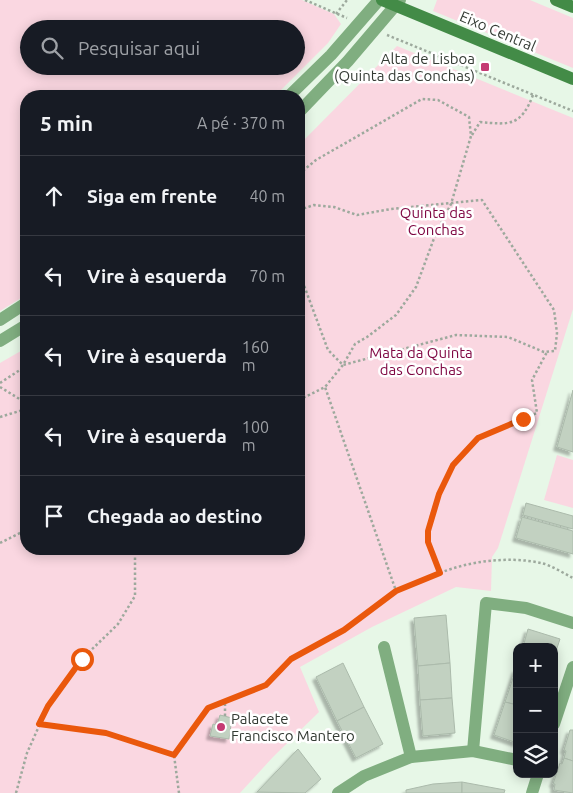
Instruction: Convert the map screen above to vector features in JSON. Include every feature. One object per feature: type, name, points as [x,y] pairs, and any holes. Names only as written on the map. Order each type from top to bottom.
[{"type":"main road","name":"Eixo Central","points":[[381,0],[398,3],[573,80]]},
{"type":"main road","points":[[556,0],[573,7]]},
{"type":"street","points":[[295,90],[381,0]]},
{"type":"street","points":[[305,106],[398,3]]},
{"type":"street","points":[[0,320],[20,307]]},
{"type":"street","points":[[0,341],[20,329]]},
{"type":"street","points":[[474,751],[486,603],[526,608],[573,623]]},
{"type":"street","points":[[384,646],[412,757]]},
{"type":"street","points":[[558,712],[573,667]]},
{"type":"street","points":[[338,793],[364,776],[412,757],[474,751],[513,759]]},
{"type":"street","points":[[532,793],[537,778]]},
{"type":"path","points":[[305,0],[358,23]]},
{"type":"path","points":[[336,14],[347,0]]},
{"type":"path","points":[[375,30],[573,111]]},
{"type":"path","points":[[305,397],[325,386],[342,365],[355,344],[396,315],[416,287],[436,233],[451,204],[471,136],[480,122],[508,124],[520,119],[533,95]]},
{"type":"path","points":[[305,169],[316,160],[422,98],[438,100],[469,117],[471,136]]},
{"type":"path","points":[[305,208],[314,205],[334,207],[357,215],[391,208],[482,200],[554,310],[557,333],[555,351],[547,352],[508,337],[456,335],[342,365]]},
{"type":"path","points":[[305,288],[328,350],[342,365]]},
{"type":"path","points":[[440,573],[428,542],[428,531],[439,494],[449,472],[478,438],[537,413],[532,380],[547,352]]},
{"type":"path","points":[[20,370],[0,385],[20,399]]},
{"type":"path","points":[[325,386],[396,591]]},
{"type":"path","points":[[0,417],[20,410]]},
{"type":"path","points":[[0,543],[20,533]]},
{"type":"path","points":[[16,793],[27,753],[48,706],[82,659],[118,624],[134,596],[135,555]]},
{"type":"path","points":[[179,793],[174,755],[208,708],[266,685],[291,659],[344,630],[396,591],[462,564],[490,560],[541,563],[573,578]]},
{"type":"path","points":[[225,702],[225,716]]},
{"type":"path","points":[[39,724],[106,733],[174,755]]},
{"type":"green space","points":[[0,0],[302,0],[334,14],[341,24],[328,43],[305,66],[305,20],[20,20],[20,75],[296,75],[281,90],[20,90],[20,299],[0,311]]},
{"type":"green space","points":[[437,0],[530,0],[573,18],[573,68],[433,11]]},
{"type":"green space","name":"Mata da Quinta das Conchas","points":[[397,46],[573,118],[573,309],[498,548],[492,557],[491,591],[456,587],[372,627],[300,667],[319,712],[273,757],[240,793],[0,793],[0,363],[20,351],[20,555],[305,555],[305,139]]},
{"type":"green space","points":[[557,455],[573,460],[573,508],[544,500]]},
{"type":"building","points":[[573,390],[573,452],[557,447]]},
{"type":"building","points":[[526,503],[573,516],[573,529],[523,515]]},
{"type":"building","points":[[522,517],[573,531],[573,554],[516,538]]},
{"type":"building","points":[[446,615],[450,663],[418,666],[414,618]]},
{"type":"building","points":[[528,629],[560,639],[558,645],[558,643],[524,643]]},
{"type":"building","points":[[343,663],[364,707],[337,721],[316,677]]},
{"type":"building","points":[[450,663],[452,698],[420,700],[418,666]]},
{"type":"building","points":[[513,678],[513,704],[505,702]]},
{"type":"building","points":[[452,698],[455,733],[423,736],[420,700]]},
{"type":"building","points":[[505,702],[513,704],[513,742],[494,735]]},
{"type":"building","points":[[364,707],[383,744],[356,758],[337,721]]},
{"type":"building","name":"Palacete Francisco Mantero","points":[[220,715],[232,718],[229,739],[210,736],[213,724],[217,725]]},
{"type":"building","points":[[570,730],[573,730],[573,761],[564,758],[566,751],[564,750]]},
{"type":"building","points":[[298,749],[321,779],[305,793],[257,792]]},
{"type":"building","points":[[564,758],[573,761],[573,793],[554,790],[555,784],[553,784],[555,778],[558,778],[560,763],[562,764]]},
{"type":"building","points":[[462,782],[462,793],[406,793],[406,790],[433,784]]},
{"type":"building","points":[[462,782],[505,790],[504,793],[462,793]]},
{"type":"place","name":"Alta de Lisboa (Quinta das Conchas)","points":[[485,67]]},
{"type":"place","name":"Palacete Francisco Mantero","points":[[221,727]]},
{"type":"route","points":[[82,659],[48,706],[39,724],[106,733],[174,755],[208,708],[266,685],[291,659],[344,630],[396,591],[440,573],[428,542],[428,531],[439,494],[453,465],[478,438],[523,419]]},
{"type":"park label","name":"Quinta das Conchas","points":[[436,220]]}]
